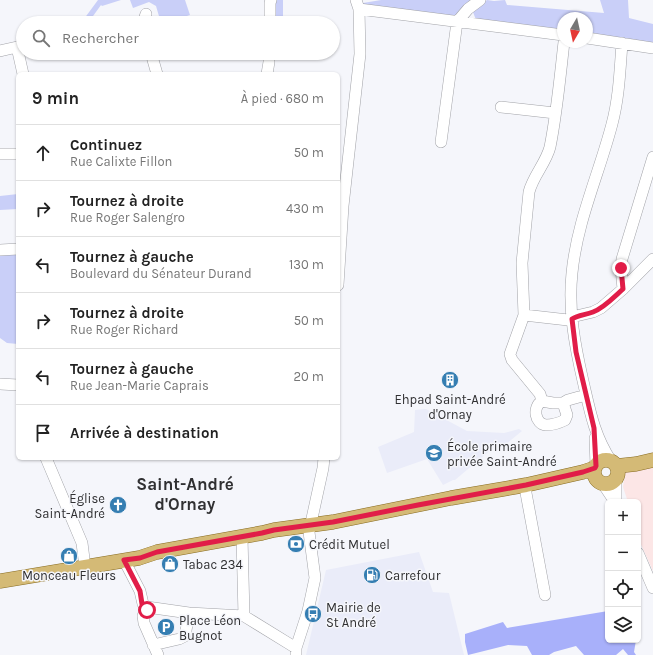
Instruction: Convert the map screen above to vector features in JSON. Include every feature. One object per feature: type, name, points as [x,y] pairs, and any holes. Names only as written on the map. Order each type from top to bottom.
[{"type":"main road","points":[[0,581],[140,558],[157,552],[274,530],[333,522],[526,485],[553,484],[584,479],[653,460]]},
{"type":"main road","points":[[607,473],[630,472],[653,468]]},
{"type":"street","points":[[270,16],[271,0]]},
{"type":"street","points":[[441,142],[457,22],[468,9],[480,0]]},
{"type":"street","points":[[340,254],[343,206],[360,54],[357,5],[457,22],[557,35]]},
{"type":"street","points":[[593,39],[653,48]]},
{"type":"street","points":[[615,499],[607,473],[603,450],[594,428],[576,352],[572,319],[572,274],[577,240],[612,123],[618,93],[622,43]]},
{"type":"street","points":[[0,51],[16,48]]},
{"type":"street","points":[[542,401],[540,394],[512,360],[510,354],[524,315],[522,263],[531,184],[549,148],[563,48]]},
{"type":"street","points":[[21,60],[23,72]]},
{"type":"street","points":[[153,60],[156,72]]},
{"type":"street","points":[[267,72],[269,60]]},
{"type":"street","points":[[501,107],[555,113]]},
{"type":"street","points":[[0,154],[16,154]]},
{"type":"street","points":[[623,289],[621,268],[622,259],[653,157]]},
{"type":"street","points":[[0,250],[16,249]]},
{"type":"street","points":[[524,315],[568,320],[576,316],[593,312],[601,308],[623,289],[653,259]]},
{"type":"street","points":[[0,384],[16,387]]},
{"type":"street","points":[[542,401],[563,403],[586,395]]},
{"type":"street","points":[[542,401],[535,409],[536,416],[540,422],[546,425],[565,420],[567,415],[563,403]]},
{"type":"street","points":[[47,460],[82,543],[85,567]]},
{"type":"street","points":[[124,560],[140,591],[142,604],[147,608],[244,616],[296,651],[308,611],[315,578],[309,532],[324,460]]},
{"type":"street","points":[[526,485],[526,493],[545,595]]},
{"type":"street","points":[[242,537],[244,616]]},
{"type":"street","points":[[641,560],[653,588]]},
{"type":"street","points":[[147,608],[143,616],[144,624],[156,650],[185,636],[189,612]]},
{"type":"shaded area","points":[[98,0],[121,0],[102,6],[101,5],[93,16],[86,16]]},
{"type":"shaded area","points":[[130,0],[185,0],[190,15],[159,16],[156,6],[149,2],[133,8]]},
{"type":"shaded area","points":[[283,0],[283,16],[274,16],[275,1]]},
{"type":"shaded area","points":[[381,0],[473,0],[456,15],[450,17],[365,6],[363,3]]},
{"type":"shaded area","points":[[487,0],[505,0],[507,5],[592,12],[557,12],[557,30],[476,20],[473,12]]},
{"type":"shaded area","points":[[600,0],[628,0],[629,18],[653,24],[653,44],[593,35],[593,12],[604,13]]},
{"type":"shaded area","points":[[16,194],[16,209],[0,210],[0,196]]},
{"type":"shaded area","points":[[16,253],[16,344],[7,343],[0,338],[0,254]]},
{"type":"shaded area","name":"École primaire privée Saint-André","points":[[426,409],[467,431],[504,433],[519,429],[522,431],[505,445],[499,443],[455,480],[443,485],[427,459],[387,473],[378,447],[414,432],[415,410]]},
{"type":"shaded area","points":[[653,454],[653,571],[641,545],[641,499],[627,499],[623,487],[627,459]]},
{"type":"shaded area","points":[[419,552],[433,592],[449,593],[464,655],[306,655],[326,570]]},
{"type":"shaded area","points":[[605,612],[605,643],[636,643],[634,652],[636,655],[628,655],[623,649],[616,655],[584,655],[576,646],[554,652],[549,655],[532,655],[527,646],[508,645],[468,655],[465,634],[503,622],[507,628]]},
{"type":"place","name":"Ehpad Saint-André d'Ornay","points":[[450,380]]},
{"type":"place","name":"École primaire privée Saint-André","points":[[434,453]]},
{"type":"place","name":"Église Saint-André","points":[[118,505]]},
{"type":"place","name":"Crédit Mutuel","points":[[296,544]]},
{"type":"place","name":"Monceau Fleurs","points":[[69,556]]},
{"type":"place","name":"Tabac 234","points":[[170,564]]},
{"type":"place","name":"Carrefour","points":[[372,575]]},
{"type":"place","name":"Mairie de St André","points":[[313,614]]},
{"type":"place","name":"Place Léon Bugnot","points":[[166,627]]},
{"type":"district","name":"Saint-André d'Ornay","points":[[185,494]]},
{"type":"route","points":[[147,610],[147,608],[142,604],[140,591],[124,560],[140,558],[157,552],[274,530],[333,522],[526,485],[595,468],[596,452],[594,428],[576,352],[572,319],[576,316],[593,312],[601,308],[623,289],[621,268]]}]
